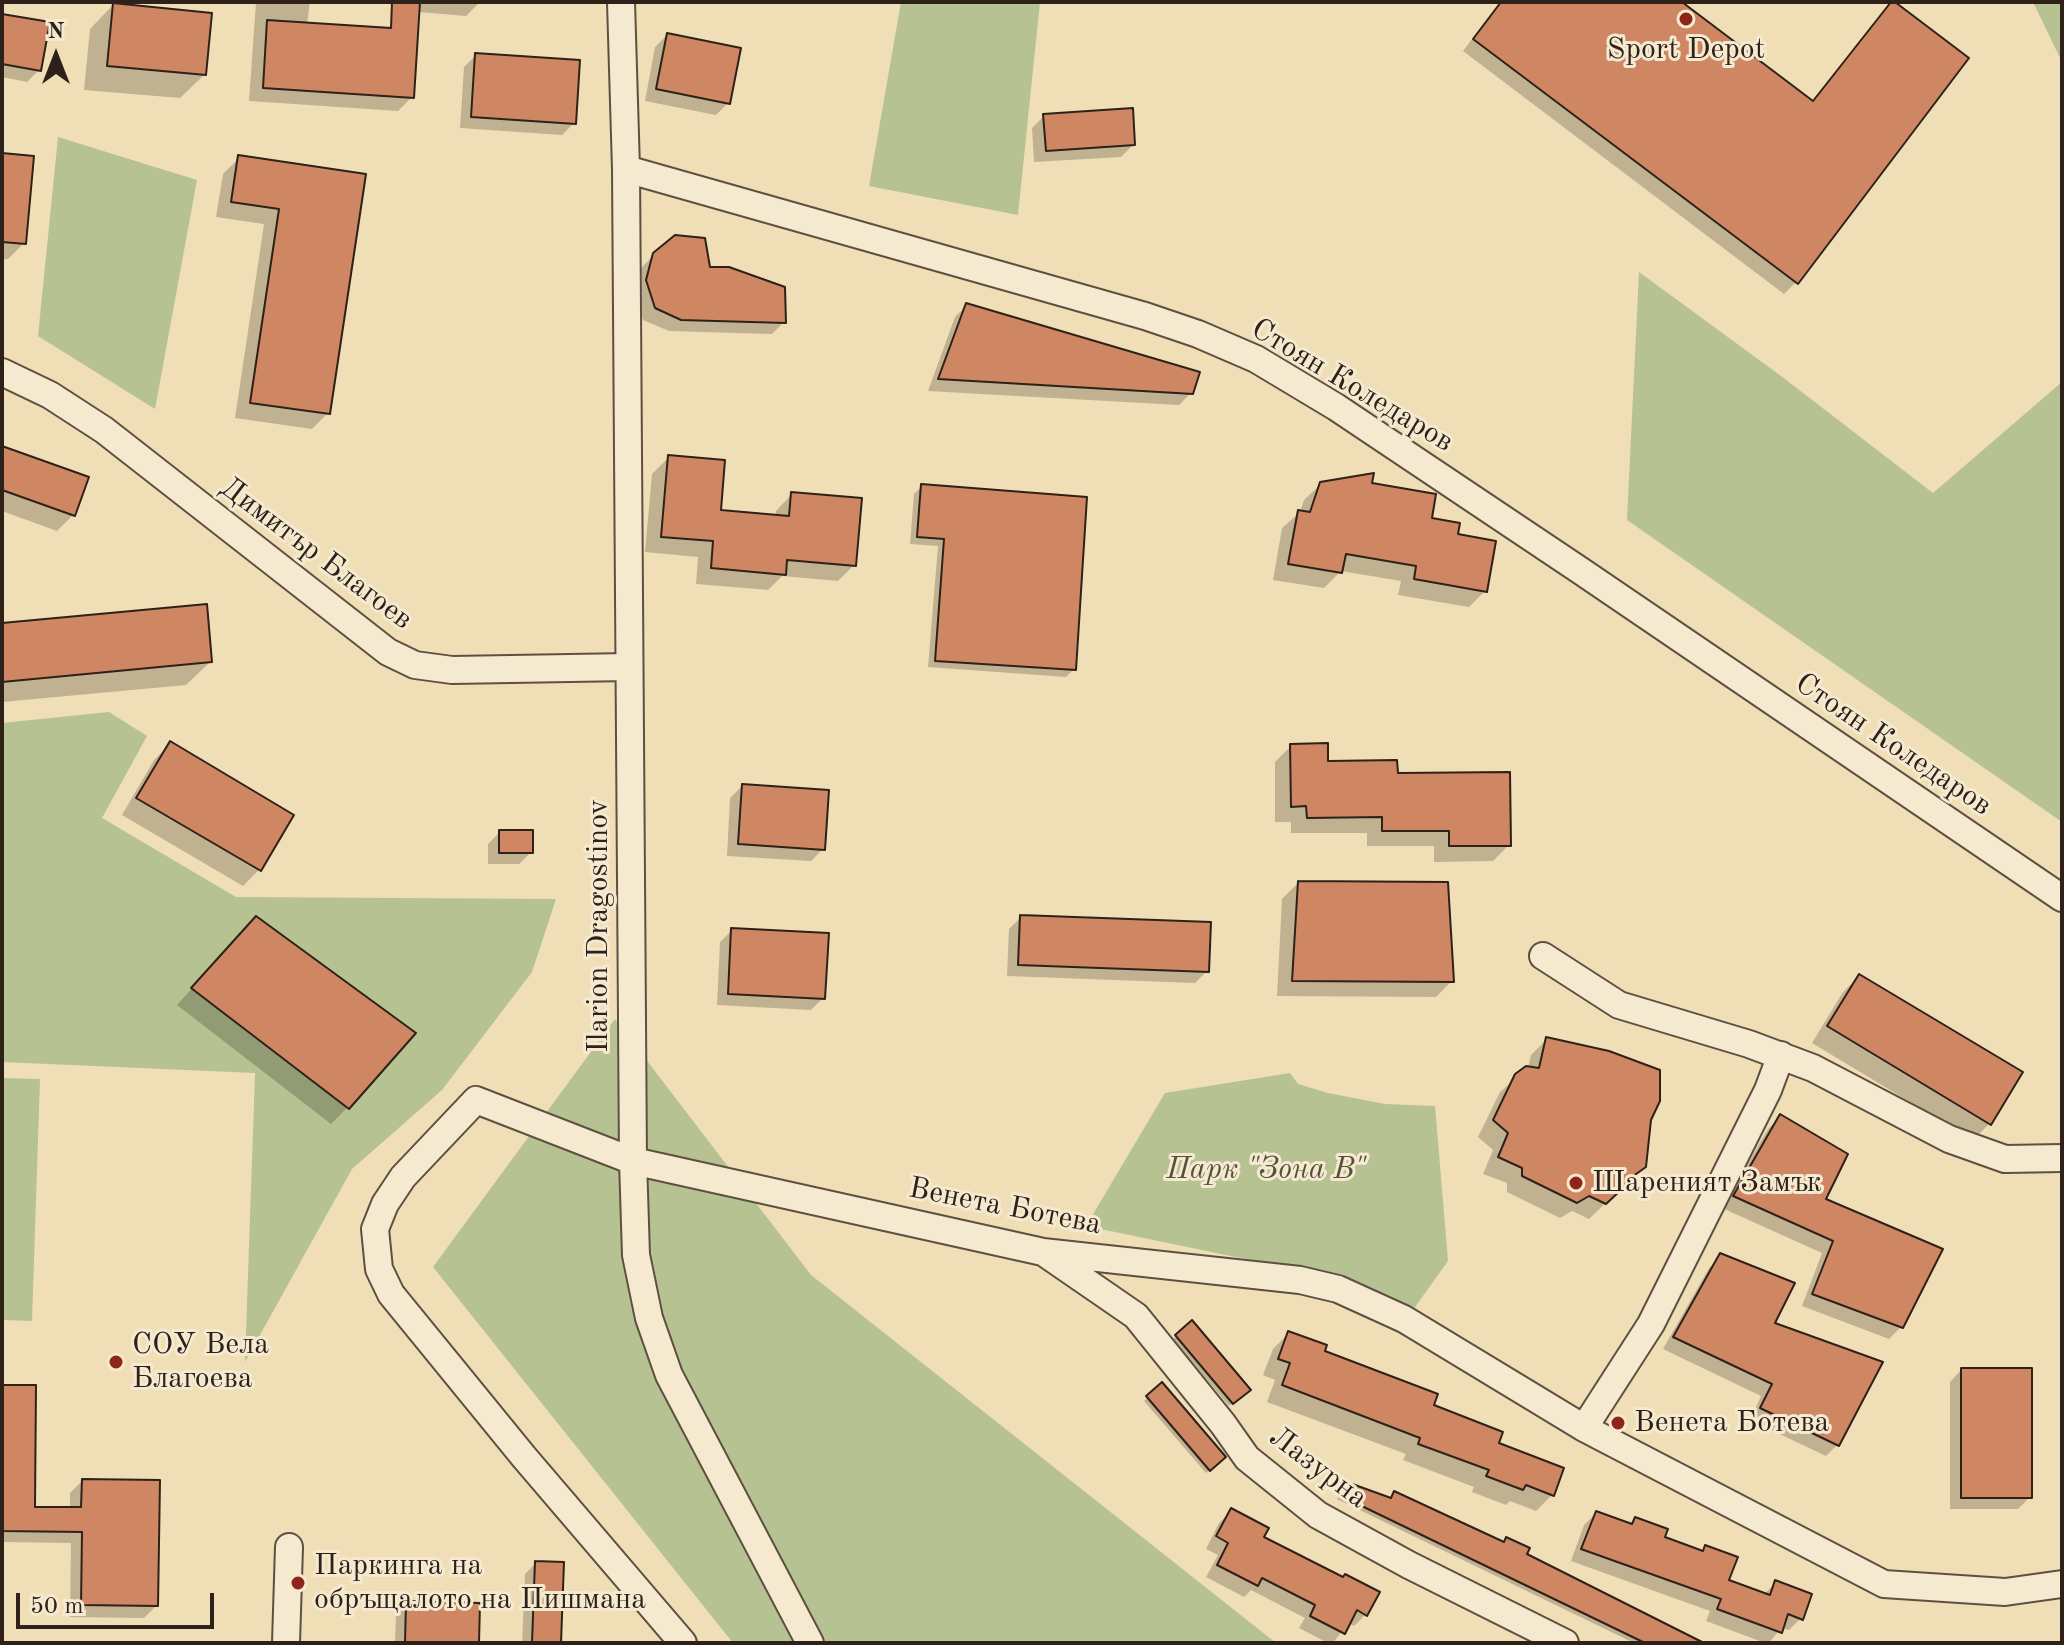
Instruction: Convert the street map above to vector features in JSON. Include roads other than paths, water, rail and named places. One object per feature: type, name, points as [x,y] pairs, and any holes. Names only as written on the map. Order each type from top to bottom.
[{"type":"street","points":[[621,2],[626,169]]},
{"type":"street","name":"Ilarion Dragostinov","points":[[626,169],[636,1255],[649,1318],[680,1401],[810,1643]]},
{"type":"street","name":"Стоян Коледаров","points":[[626,169],[1145,316],[1256,359],[1336,407],[1555,553],[2062,898]]},
{"type":"street","name":"Димитър Благоев","points":[[2,372],[50,395],[104,430],[388,652],[415,665],[452,670],[629,667]]},
{"type":"street","points":[[1543,956],[1619,1005],[1781,1055],[1813,1068],[1949,1139],[2005,1159],[2062,1158]]},
{"type":"street","points":[[1584,1428],[1651,1324],[1761,1104],[1781,1055]]},
{"type":"street","name":"Венета Ботева","points":[[683,1643],[524,1457],[391,1294],[379,1269],[375,1229],[385,1204],[403,1177],[476,1100],[633,1161],[1043,1252],[1300,1280],[1338,1289],[1404,1319],[1584,1428],[1884,1584],[2005,1592],[2062,1584]]},
{"type":"street","name":"Лазурна","points":[[1043,1252],[1136,1316],[1247,1458],[1318,1515],[1409,1565],[1565,1643]]},
{"type":"street","points":[[286,1643],[289,1547]]},
{"type":"place","name":"Sport Depot","points":[[1686,19]]},
{"type":"place","name":"Шареният Замък","points":[[1576,1183]]},
{"type":"place","name":"СОУ Вела Благоева","points":[[116,1362]]},
{"type":"place","name":"Венета Ботева","points":[[1618,1423]]},
{"type":"place","name":"Паркинга на обръщалото на Пишмана","points":[[298,1583]]},
{"type":"park label","name":"Парк \"Зона В\"","points":[[1266,1170]]}]
